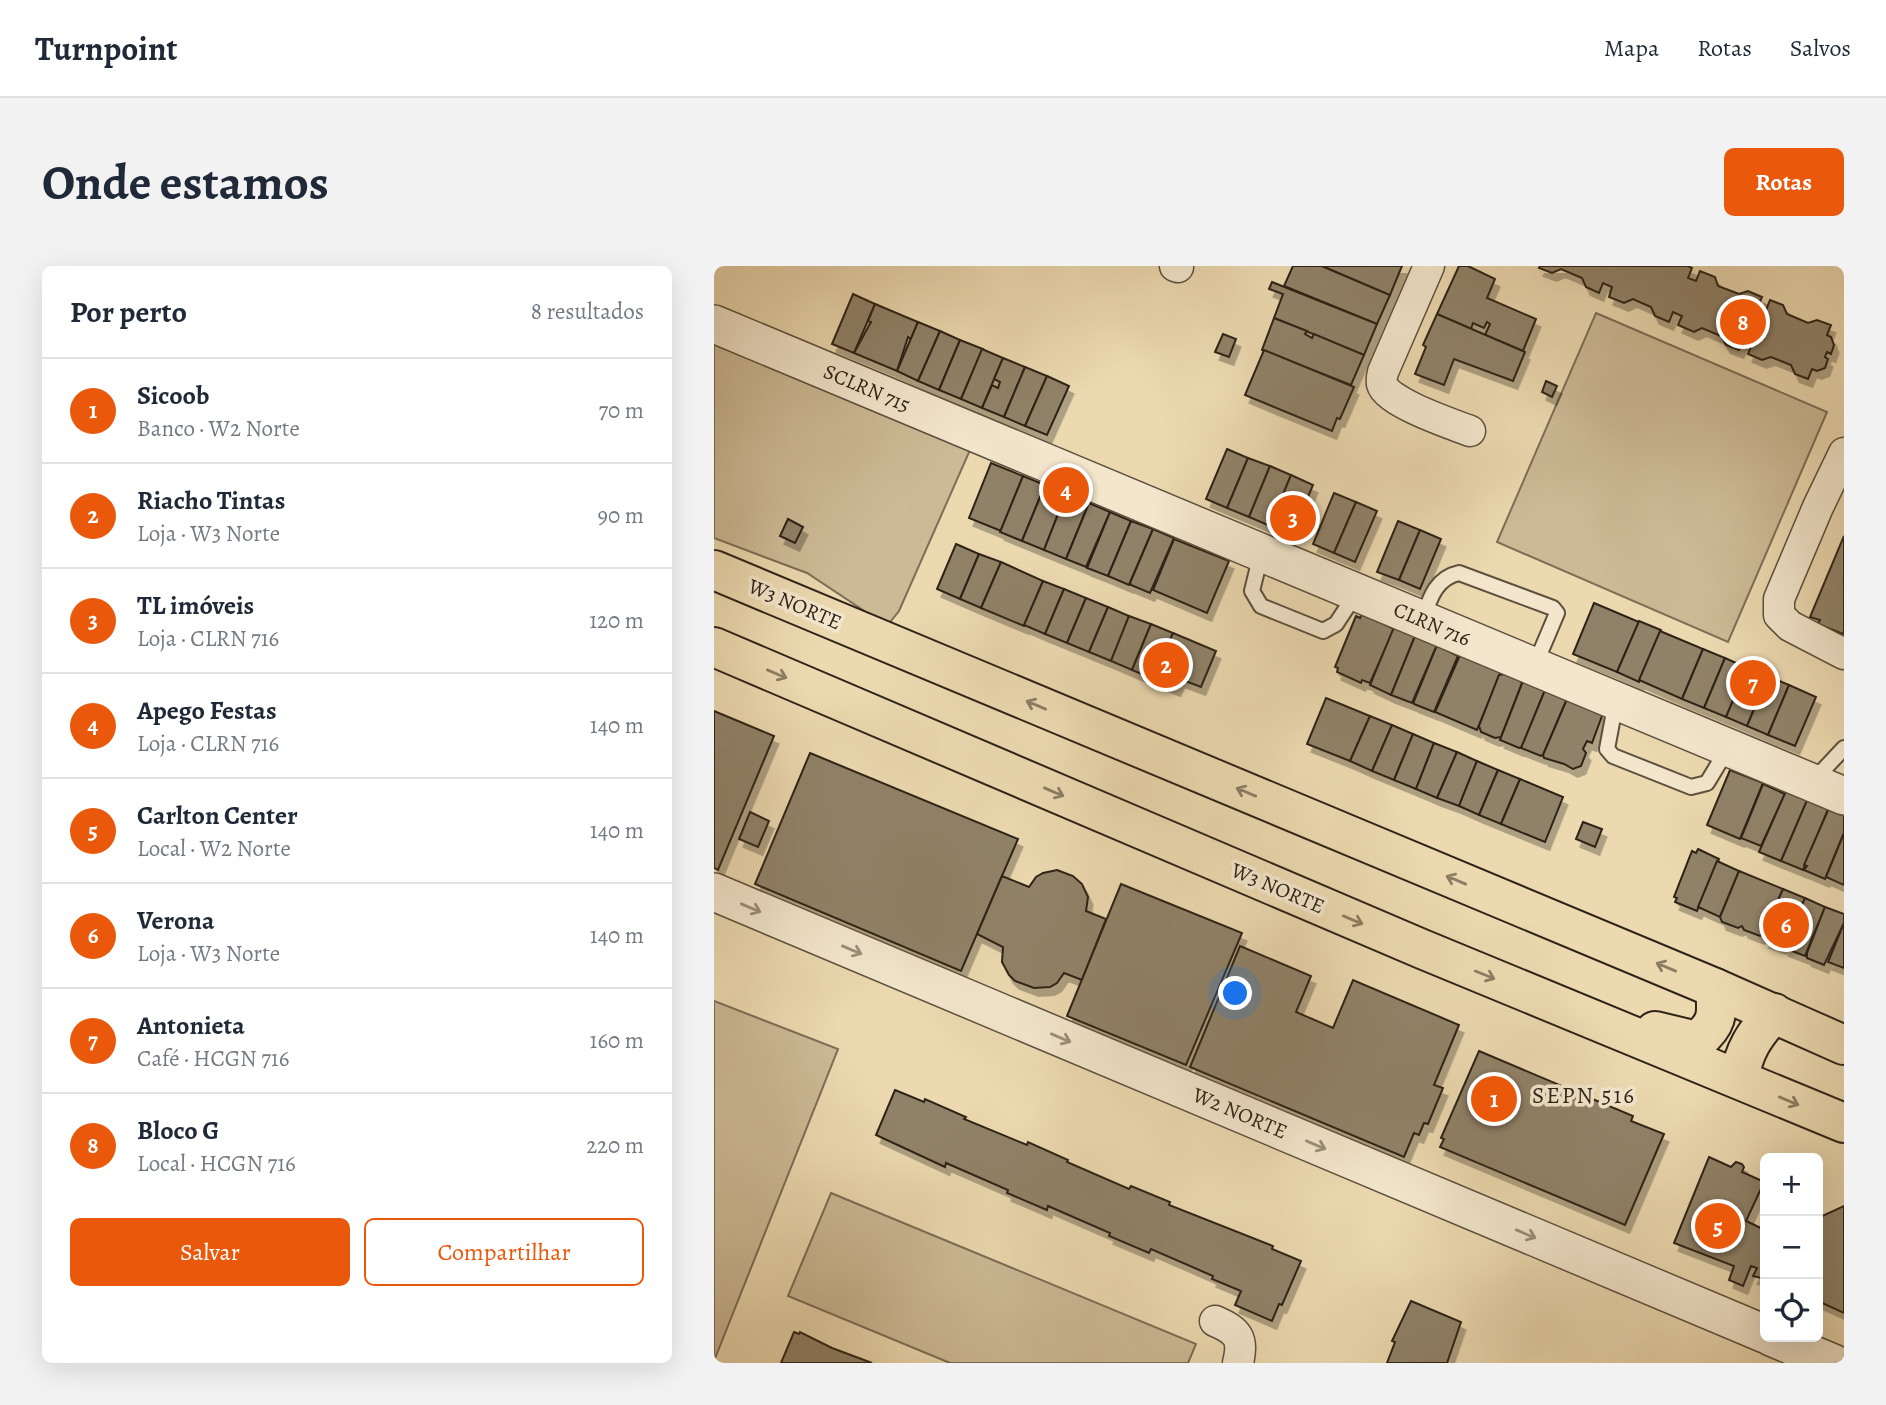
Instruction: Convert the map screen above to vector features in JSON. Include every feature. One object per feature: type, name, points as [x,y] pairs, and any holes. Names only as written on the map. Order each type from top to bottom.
[{"type":"main road","name":"W3 NORTE","points":[[714,570],[1715,988],[1844,1045]]},
{"type":"main road","name":"W3 NORTE","points":[[714,647],[1844,1123]]},
{"type":"main road","points":[[1568,1009],[1697,1041],[1711,1030],[1717,1013],[1715,988]]},
{"type":"main road","points":[[1739,1079],[1743,1058],[1757,1031],[1774,1013]]},
{"type":"street","points":[[1429,266],[1383,372],[1382,384],[1398,401],[1470,431]]},
{"type":"street","name":"SCLRN 715","points":[[714,324],[1019,452]]},
{"type":"street","name":"CLRN 716","points":[[1019,452],[1828,789]]},
{"type":"street","points":[[1844,453],[1779,599],[1779,615],[1790,626],[1844,653]]},
{"type":"street","name":"W2 NORTE","points":[[714,892],[1760,1332]]},
{"type":"street","points":[[1215,1321],[1232,1329],[1239,1338],[1241,1350],[1238,1363]]},
{"type":"street","points":[[1783,1342],[1833,1363]]},
{"type":"lane","points":[[1261,553],[1252,591],[1261,606],[1323,631],[1336,624],[1357,592]]},
{"type":"lane","points":[[1422,620],[1432,595],[1443,579],[1459,573],[1553,608],[1557,613],[1535,667]]},
{"type":"lane","points":[[1616,700],[1607,749],[1613,756],[1691,788],[1707,783],[1728,747]]},
{"type":"lane","points":[[1828,789],[1844,748]]},
{"type":"shaded area","points":[[1596,313],[1827,412],[1728,642],[1497,542]]},
{"type":"shaded area","points":[[714,338],[970,450],[899,611],[887,626],[807,573],[714,538]]},
{"type":"shaded area","points":[[714,1001],[838,1049],[714,1361]]},
{"type":"shaded area","points":[[831,1193],[1196,1344],[1188,1363],[950,1363],[788,1296]]},
{"type":"building","points":[[1293,266],[1322,266],[1390,295],[1377,324],[1284,286]]},
{"type":"building","points":[[1322,266],[1402,266],[1390,295]]},
{"type":"building","points":[[1459,266],[1468,266],[1495,279],[1487,298],[1536,319],[1523,351],[1485,335],[1490,324],[1487,322],[1484,328],[1473,323],[1471,329],[1437,314]]},
{"type":"building","points":[[1688,266],[1692,268],[1688,278],[1696,281],[1700,271],[1715,277],[1718,286],[1739,294],[1748,291],[1762,297],[1758,306],[1766,310],[1770,300],[1783,305],[1787,314],[1808,323],[1817,320],[1831,325],[1827,335],[1831,337],[1834,345],[1831,354],[1827,352],[1825,357],[1828,359],[1825,368],[1817,371],[1812,369],[1808,379],[1795,374],[1791,365],[1771,357],[1762,360],[1748,354],[1752,344],[1743,341],[1739,350],[1726,345],[1721,336],[1702,328],[1694,332],[1678,325],[1682,316],[1673,312],[1669,322],[1655,316],[1651,307],[1633,299],[1624,303],[1609,297],[1612,287],[1603,283],[1599,293],[1586,287],[1582,278],[1561,269],[1552,273],[1539,268]]},
{"type":"building","points":[[1272,282],[1377,324],[1364,355],[1274,318],[1283,294],[1269,289]]},
{"type":"building","points":[[853,294],[875,304],[854,353],[832,344]]},
{"type":"building","points":[[875,304],[918,322],[911,339],[908,337],[897,371],[854,353],[871,322],[868,321]]},
{"type":"building","points":[[1437,314],[1525,352],[1513,381],[1454,359],[1444,385],[1415,374],[1426,347],[1423,345]]},
{"type":"building","points":[[1274,318],[1307,331],[1305,334],[1312,338],[1314,334],[1364,355],[1351,385],[1262,350]]},
{"type":"building","points":[[918,322],[940,331],[918,381],[897,371]]},
{"type":"building","points":[[940,331],[960,340],[939,390],[918,381]]},
{"type":"building","points":[[1223,334],[1236,339],[1229,357],[1215,352]]},
{"type":"building","points":[[960,340],[983,349],[961,399],[939,390]]},
{"type":"building","points":[[982,349],[1003,358],[982,408],[961,399]]},
{"type":"building","points":[[1264,350],[1354,387],[1332,431],[1245,395]]},
{"type":"building","points":[[1003,358],[1025,367],[1004,417],[982,408],[992,385],[998,388],[1000,382],[994,379]]},
{"type":"building","points":[[1025,367],[1047,376],[1025,426],[1004,417]]},
{"type":"building","points":[[1047,376],[1069,386],[1047,435],[1025,426]]},
{"type":"building","points":[[1546,381],[1557,386],[1552,397],[1542,392]]},
{"type":"building","points":[[1227,449],[1248,458],[1227,508],[1206,499]]},
{"type":"building","points":[[1248,458],[1270,466],[1249,517],[1227,508]]},
{"type":"building","points":[[991,463],[1023,476],[1001,531],[969,518]]},
{"type":"building","points":[[1270,466],[1291,475],[1270,526],[1249,517]]},
{"type":"building","points":[[1291,475],[1313,485],[1292,535],[1270,526]]},
{"type":"building","points":[[1023,476],[1045,485],[1022,541],[1000,532]]},
{"type":"building","points":[[1045,485],[1066,494],[1044,550],[1022,541]]},
{"type":"building","points":[[1334,493],[1356,502],[1334,553],[1313,544]]},
{"type":"building","points":[[1066,494],[1089,503],[1066,559],[1044,550]]},
{"type":"building","points":[[1356,502],[1377,511],[1355,562],[1334,553]]},
{"type":"building","points":[[1089,503],[1110,512],[1086,567],[1066,559]]},
{"type":"building","points":[[1110,512],[1131,521],[1108,576],[1087,568]]},
{"type":"building","points":[[788,519],[803,527],[795,543],[780,536]]},
{"type":"building","points":[[1131,521],[1153,529],[1129,585],[1108,576]]},
{"type":"building","points":[[1398,521],[1420,530],[1399,580],[1377,572]]},
{"type":"building","points":[[1153,529],[1174,538],[1150,593],[1130,583]]},
{"type":"building","points":[[1420,530],[1441,539],[1420,589],[1399,580]]},
{"type":"building","points":[[1844,536],[1843,634],[1818,624],[1820,620],[1810,617]]},
{"type":"building","points":[[1174,539],[1229,561],[1207,613],[1153,590]]},
{"type":"building","points":[[956,544],[979,554],[960,599],[937,589]]},
{"type":"building","points":[[979,554],[1001,562],[981,608],[960,599]]},
{"type":"building","points":[[1001,562],[1043,581],[1024,626],[981,608]]},
{"type":"building","points":[[1043,581],[1064,589],[1045,634],[1024,625]]},
{"type":"building","points":[[1064,589],[1086,598],[1067,643],[1045,634]]},
{"type":"building","points":[[1086,598],[1108,607],[1089,652],[1067,643]]},
{"type":"building","points":[[1594,603],[1639,622],[1617,672],[1573,654]]},
{"type":"building","points":[[1108,607],[1129,616],[1111,661],[1089,652]]},
{"type":"building","points":[[1362,613],[1394,629],[1370,683],[1362,680],[1361,683],[1337,672],[1338,668],[1335,667],[1356,616],[1360,618]]},
{"type":"building","points":[[1129,616],[1151,624],[1132,670],[1111,661]]},
{"type":"building","points":[[1639,621],[1661,630],[1639,682],[1617,672]]},
{"type":"building","points":[[1151,624],[1173,633],[1153,679],[1132,670]]},
{"type":"building","points":[[1394,627],[1415,636],[1391,695],[1370,685]]},
{"type":"building","points":[[1660,631],[1703,649],[1682,699],[1639,680]]},
{"type":"building","points":[[1173,633],[1216,651],[1201,687],[1180,679],[1176,688],[1153,679]]},
{"type":"building","points":[[1415,636],[1437,645],[1412,703],[1391,695]]},
{"type":"building","points":[[1437,645],[1458,656],[1434,712],[1414,704],[1414,701]]},
{"type":"building","points":[[1703,649],[1725,658],[1704,708],[1682,699]]},
{"type":"building","points":[[1460,655],[1501,672],[1477,730],[1435,712]]},
{"type":"building","points":[[1725,658],[1747,668],[1726,717],[1704,708]]},
{"type":"building","points":[[1747,668],[1768,676],[1747,726],[1726,717]]},
{"type":"building","points":[[1505,674],[1522,683],[1501,737],[1495,738],[1481,732],[1479,726],[1499,675]]},
{"type":"building","points":[[1768,676],[1789,685],[1768,735],[1747,726]]},
{"type":"building","points":[[1523,681],[1545,690],[1522,747],[1519,748],[1500,740]]},
{"type":"building","points":[[1789,685],[1816,697],[1795,746],[1768,735]]},
{"type":"building","points":[[1545,690],[1567,699],[1541,756],[1521,748]]},
{"type":"building","points":[[1326,698],[1370,716],[1350,761],[1307,744]]},
{"type":"building","points":[[1567,699],[1601,712],[1602,716],[1592,743],[1587,741],[1583,749],[1586,753],[1581,766],[1573,769],[1544,758],[1543,755]]},
{"type":"building","points":[[714,711],[774,736],[718,870],[714,868]]},
{"type":"building","points":[[1370,716],[1392,725],[1372,771],[1350,761]]},
{"type":"building","points":[[1392,725],[1413,734],[1394,780],[1372,771]]},
{"type":"building","points":[[1413,734],[1434,743],[1416,789],[1394,780]]},
{"type":"building","points":[[1434,743],[1457,752],[1437,798],[1416,789]]},
{"type":"building","points":[[1457,752],[1477,761],[1459,806],[1437,798]]},
{"type":"building","points":[[810,753],[1018,839],[961,971],[755,884]]},
{"type":"building","points":[[1477,761],[1498,770],[1479,815],[1459,806]]},
{"type":"building","points":[[1498,770],[1520,779],[1501,824],[1479,815]]},
{"type":"building","points":[[1730,770],[1763,783],[1740,839],[1707,825]]},
{"type":"building","points":[[1520,779],[1563,797],[1545,842],[1501,824]]},
{"type":"building","points":[[1763,784],[1785,794],[1761,846],[1741,838]]},
{"type":"building","points":[[1786,791],[1808,799],[1781,861],[1759,852]]},
{"type":"building","points":[[1808,798],[1829,807],[1803,870],[1781,861]]},
{"type":"building","points":[[1829,808],[1844,815],[1844,833],[1825,879],[1804,870],[1807,866],[1804,865]]},
{"type":"building","points":[[750,812],[769,821],[758,847],[739,839]]},
{"type":"building","points":[[1583,822],[1602,829],[1595,847],[1576,839]]},
{"type":"building","points":[[1844,833],[1844,885],[1826,877]]},
{"type":"building","points":[[1698,849],[1719,859],[1697,911],[1675,902],[1677,898],[1674,897],[1692,851],[1696,853]]},
{"type":"building","points":[[1717,861],[1739,871],[1720,917],[1698,907]]},
{"type":"building","points":[[1057,870],[1073,876],[1082,884],[1088,897],[1086,911],[1106,919],[1082,980],[1064,973],[1057,983],[1050,987],[1034,988],[1015,981],[1009,975],[1002,962],[1003,947],[977,934],[1002,876],[1029,887],[1036,877]]},
{"type":"building","points":[[1739,871],[1783,889],[1760,936],[1744,930],[1742,926],[1738,928],[1722,922],[1720,917]]},
{"type":"building","points":[[1121,884],[1242,933],[1186,1065],[1067,1016]]},
{"type":"building","points":[[1783,889],[1805,898],[1786,944],[1783,943],[1782,946],[1765,940],[1767,936],[1763,934]]},
{"type":"building","points":[[1805,898],[1825,907],[1805,956],[1784,948]]},
{"type":"building","points":[[1825,907],[1844,914],[1844,923],[1824,965],[1807,958],[1807,953]]},
{"type":"building","points":[[1844,923],[1844,968],[1828,962]]},
{"type":"building","points":[[1240,946],[1311,976],[1296,1012],[1333,1028],[1353,980],[1459,1025],[1434,1085],[1443,1088],[1428,1124],[1424,1123],[1419,1135],[1414,1133],[1404,1157],[1190,1067]]},
{"type":"building","points":[[1479,1051],[1633,1116],[1631,1121],[1664,1134],[1625,1225],[1440,1147],[1444,1139],[1441,1138]]},
{"type":"building","points":[[895,1090],[924,1102],[925,1099],[966,1117],[964,1119],[1027,1145],[1028,1142],[1068,1160],[1067,1162],[1129,1189],[1131,1186],[1170,1202],[1169,1205],[1273,1246],[1272,1249],[1301,1261],[1282,1305],[1279,1304],[1272,1321],[1235,1305],[1241,1291],[1212,1279],[1213,1276],[1151,1249],[1149,1253],[1048,1206],[1047,1210],[1007,1193],[1008,1190],[946,1163],[945,1167],[876,1135]]},
{"type":"building","points":[[1709,1157],[1731,1167],[1736,1162],[1742,1164],[1742,1172],[1760,1180],[1760,1191],[1746,1221],[1760,1228],[1760,1278],[1753,1276],[1757,1268],[1751,1266],[1743,1286],[1729,1280],[1734,1266],[1674,1243]]},
{"type":"building","points":[[1844,1206],[1844,1313],[1823,1303],[1823,1216]]},
{"type":"building","points":[[1411,1301],[1461,1322],[1447,1363],[1387,1363],[1395,1342],[1392,1341]]},
{"type":"building","points":[[794,1332],[800,1332],[872,1363],[781,1363]]},
{"type":"place","name":"Bloco G","points":[[1743,322]]},
{"type":"place","name":"Apego Festas","points":[[1066,490]]},
{"type":"place","name":"TL imóveis","points":[[1293,518]]},
{"type":"place","name":"Riacho Tintas","points":[[1166,665]]},
{"type":"place","name":"Antonieta","points":[[1753,683]]},
{"type":"place","name":"Verona","points":[[1786,925]]},
{"type":"place","name":"Sicoob","points":[[1494,1099]]},
{"type":"place","name":"Carlton Center","points":[[1718,1226]]},
{"type":"district","name":"SEPN 516","points":[[1584,1095]]}]
